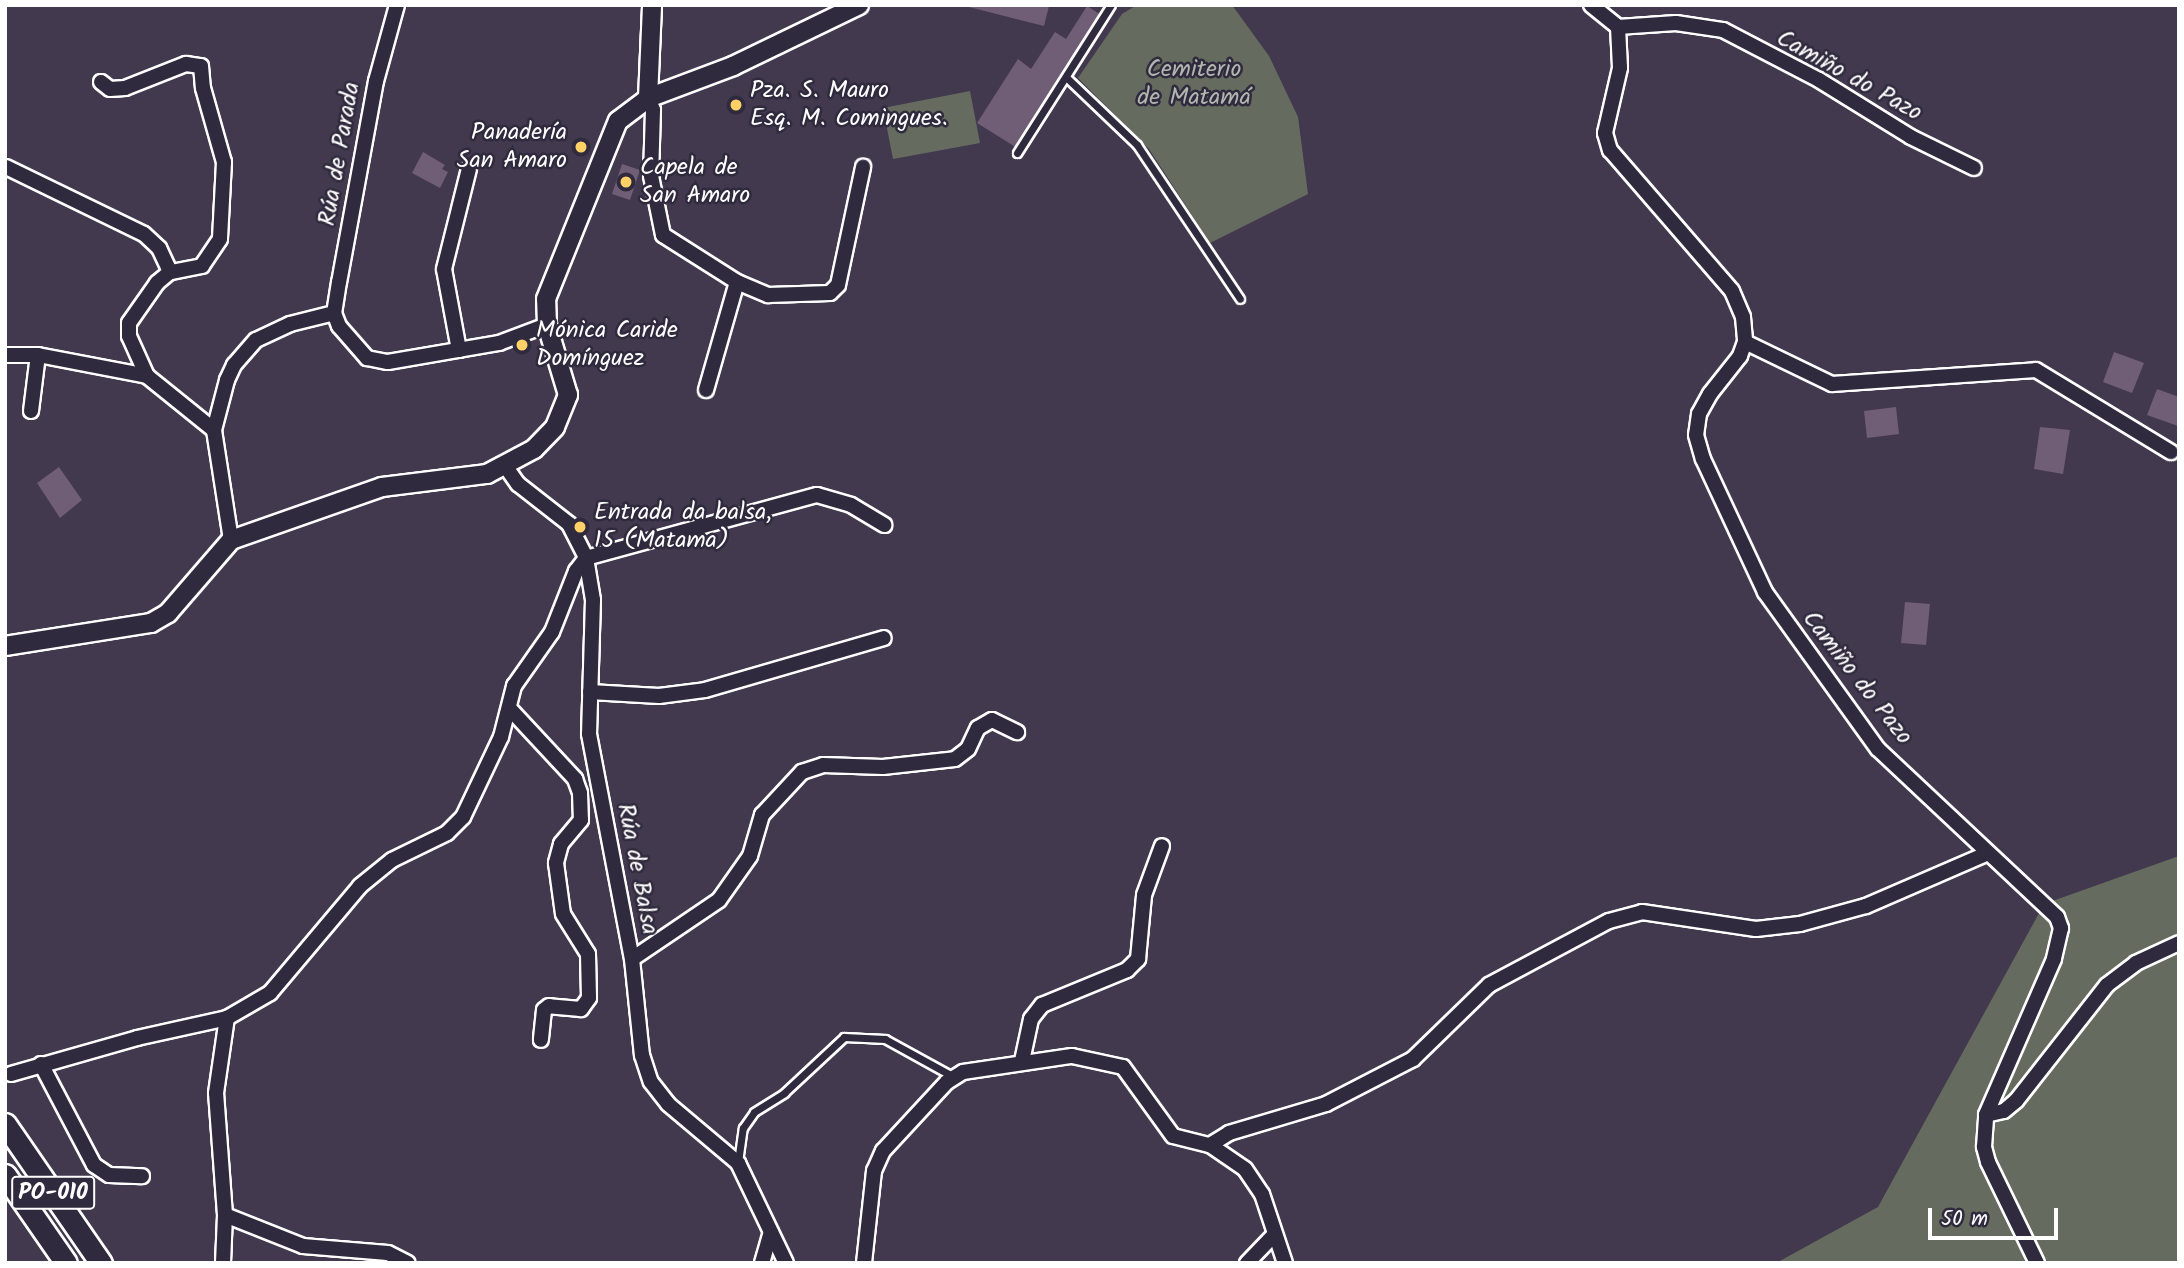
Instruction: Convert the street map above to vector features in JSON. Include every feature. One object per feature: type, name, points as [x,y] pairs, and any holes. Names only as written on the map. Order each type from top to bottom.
[{"type":"main road","name":"PO-010","points":[[5,1124],[101,1263]]},
{"type":"main road","name":"PO-010","points":[[5,1175],[66,1263]]},
{"type":"street","name":"Rúa de Parada","points":[[334,313],[376,80],[397,5]]},
{"type":"street","points":[[652,5],[648,98],[653,110],[651,176],[658,225],[663,234],[737,282],[768,295],[830,293],[838,285],[863,167]]},
{"type":"street","points":[[5,646],[151,623],[167,612],[231,540],[382,487],[487,474],[506,467],[549,435],[567,404],[564,369],[547,325],[546,299],[612,130],[624,115],[648,98],[733,66],[859,5]]},
{"type":"street","points":[[1591,5],[1618,27],[1620,68],[1605,133],[1610,150],[1732,291],[1743,317],[1745,342],[1832,384],[2036,370],[2171,452]]},
{"type":"street","name":"Camiño do Pazo","points":[[1618,27],[1676,23],[1723,30],[1819,80],[1911,137],[1974,168]]},
{"type":"street","points":[[102,82],[110,89],[125,88],[186,64],[201,66],[203,89],[224,162],[220,239],[202,266],[170,272],[129,323],[129,336],[147,376],[214,430]]},
{"type":"street","points":[[6,167],[144,234],[159,248],[170,272]]},
{"type":"street","points":[[459,350],[444,269],[469,169]]},
{"type":"street","points":[[706,390],[737,282]]},
{"type":"street","points":[[231,540],[214,430],[219,401],[242,354],[273,330],[334,313],[345,334],[367,358],[388,362],[505,341],[547,325]]},
{"type":"street","name":"Camiño do Pazo","points":[[1745,342],[1699,414],[1696,435],[1747,554],[1794,638],[1878,749],[1930,793],[1986,854],[2047,905],[2062,928],[2054,958],[1986,1115]]},
{"type":"street","points":[[5,355],[38,355],[147,376]]},
{"type":"street","points":[[31,411],[38,355]]},
{"type":"street","name":"Rúa de Balsa","points":[[506,467],[518,484],[569,524],[586,558],[593,600],[589,734],[632,959],[638,1038],[652,1082],[668,1104],[738,1163],[786,1263]]},
{"type":"street","points":[[11,1074],[41,1064],[227,1018],[254,1006],[288,977],[360,886],[392,860],[456,826],[510,709],[514,686],[552,632],[576,571],[586,558],[817,495],[851,505],[884,525]]},
{"type":"street","points":[[590,692],[659,696],[705,691],[884,638]]},
{"type":"street","points":[[510,709],[575,779],[580,793],[578,829]]},
{"type":"street","points":[[632,959],[719,900],[750,856],[762,815],[802,772],[824,765],[883,767],[955,759],[968,749],[978,728],[992,720],[1017,732]]},
{"type":"street","points":[[541,1040],[544,1010],[549,1006],[581,1009],[589,998],[588,954],[563,914],[556,863],[561,844],[578,829],[600,801]]},
{"type":"street","points":[[1022,1061],[1031,1019],[1042,1005],[1127,970],[1138,959],[1144,895],[1163,846]]},
{"type":"street","points":[[1210,1145],[1229,1133],[1326,1104],[1413,1059],[1489,985],[1609,921],[1642,912],[1756,929],[1800,924],[1866,906],[1986,854]]},
{"type":"street","points":[[2037,1263],[1988,1162],[1984,1147],[1986,1115],[2004,1111],[2016,1101],[2107,985],[2136,962],[2179,943]]},
{"type":"street","points":[[223,1263],[225,1215],[216,1093],[227,1018]]},
{"type":"street","points":[[864,1263],[874,1171],[884,1151],[955,1077],[1022,1061],[1072,1056],[1123,1067],[1173,1136],[1210,1145],[1245,1169],[1262,1194],[1285,1263]]},
{"type":"street","points":[[41,1064],[100,1171],[124,1178],[142,1176]]},
{"type":"street","points":[[225,1215],[303,1246],[388,1253],[408,1263]]},
{"type":"street","points":[[762,1263],[771,1232]]},
{"type":"street","points":[[1247,1263],[1275,1234]]},
{"type":"lane","points":[[1017,153],[1111,5]]},
{"type":"lane","points":[[1067,78],[1137,145],[1240,299]]},
{"type":"lane","points":[[738,1163],[743,1128],[754,1112],[784,1093],[844,1037],[885,1039],[955,1077]]},
{"type":"green space","name":"Cemiterio de Matamá","points":[[1137,5],[1232,5],[1269,56],[1298,117],[1308,194],[1210,243],[1149,149],[1078,78],[1122,14]]},
{"type":"green space","points":[[970,91],[980,143],[893,159],[883,108]]},
{"type":"green space","points":[[2179,856],[2179,1263],[1776,1263],[1878,1207],[2044,904]]},
{"type":"building","points":[[961,5],[1046,5],[1049,6],[1044,26]]},
{"type":"building","points":[[1087,6],[1101,15],[1017,148],[977,123],[1018,59],[1031,69],[1055,32],[1066,39]]},
{"type":"building","points":[[423,152],[445,165],[442,169],[448,172],[440,188],[412,173]]},
{"type":"building","name":"Capela de San Amaro","points":[[622,164],[640,170],[630,200],[612,194]]},
{"type":"building","points":[[2114,352],[2144,363],[2132,393],[2103,382]]},
{"type":"building","points":[[2157,389],[2179,397],[2178,426],[2147,415]]},
{"type":"building","points":[[1896,407],[1899,434],[1867,438],[1864,411]]},
{"type":"building","points":[[2040,427],[2070,430],[2063,474],[2034,469]]},
{"type":"building","points":[[59,467],[82,500],[60,518],[37,483]]},
{"type":"building","points":[[1905,602],[1930,604],[1926,645],[1901,643]]},
{"type":"place","name":"Pza. S. Mauro Esq. M. Comingues.","points":[[736,105]]},
{"type":"place","name":"Panadería San Amaro","points":[[581,147]]},
{"type":"place","name":"Capela de San Amaro","points":[[626,182]]},
{"type":"place","name":"Mónica Caride Domínguez","points":[[522,345]]},
{"type":"place","name":"Entrada da balsa, 15 (Matama)","points":[[580,527]]}]
